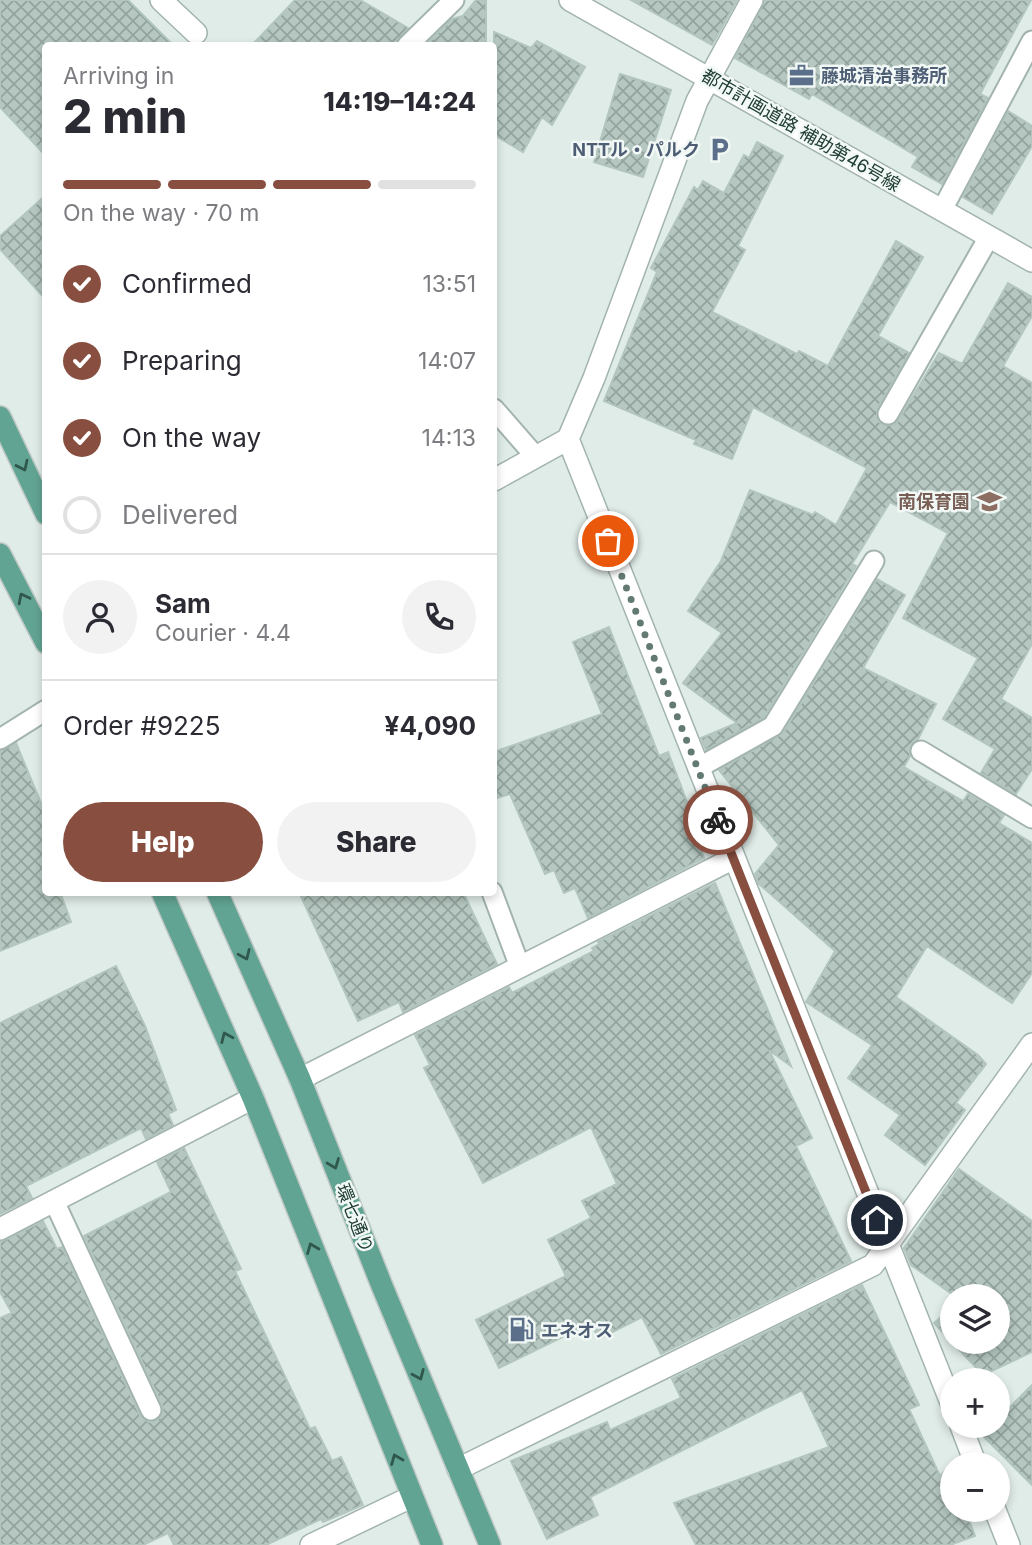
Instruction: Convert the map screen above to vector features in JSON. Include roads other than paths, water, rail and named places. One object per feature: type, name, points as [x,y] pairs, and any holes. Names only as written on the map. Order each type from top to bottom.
[{"type":"main road","points":[[0,417],[42,506]]},
{"type":"main road","points":[[0,554],[42,635]]},
{"type":"main road","points":[[164,896],[253,1098],[432,1545]]},
{"type":"main road","name":"環七通り","points":[[219,896],[300,1079],[490,1545]]},
{"type":"street","points":[[161,0],[196,33]]},
{"type":"street","name":"都市計画道路 補助第46号線","points":[[570,0],[1032,261]]},
{"type":"street","points":[[497,478],[568,439],[594,379],[696,102],[752,0]]},
{"type":"street","points":[[568,439],[940,1375]]},
{"type":"street","points":[[300,1079],[734,858]]},
{"type":"street","points":[[458,1469],[873,1265],[1030,1050]]},
{"type":"street","points":[[0,1229],[253,1098]]},
{"type":"street","points":[[311,1545],[411,1497]]},
{"type":"street","points":[[1000,1522],[1009,1545]]},
{"type":"lane","points":[[411,42],[454,0]]},
{"type":"lane","points":[[942,211],[1032,41]]},
{"type":"lane","points":[[888,414],[989,237]]},
{"type":"lane","points":[[497,412],[536,457]]},
{"type":"lane","points":[[698,768],[773,726],[874,561]]},
{"type":"lane","points":[[0,739],[42,713]]},
{"type":"lane","points":[[921,751],[1032,818]]},
{"type":"lane","points":[[493,896],[520,967]]},
{"type":"lane","points":[[54,1201],[151,1410]]},
{"type":"place","name":"藤城清治事務所","points":[[801,75]]},
{"type":"place","name":"NTTル・パルク","points":[[720,149]]},
{"type":"place","name":"南保育園","points":[[990,501]]},
{"type":"place","name":"エネオス","points":[[521,1330]]}]
